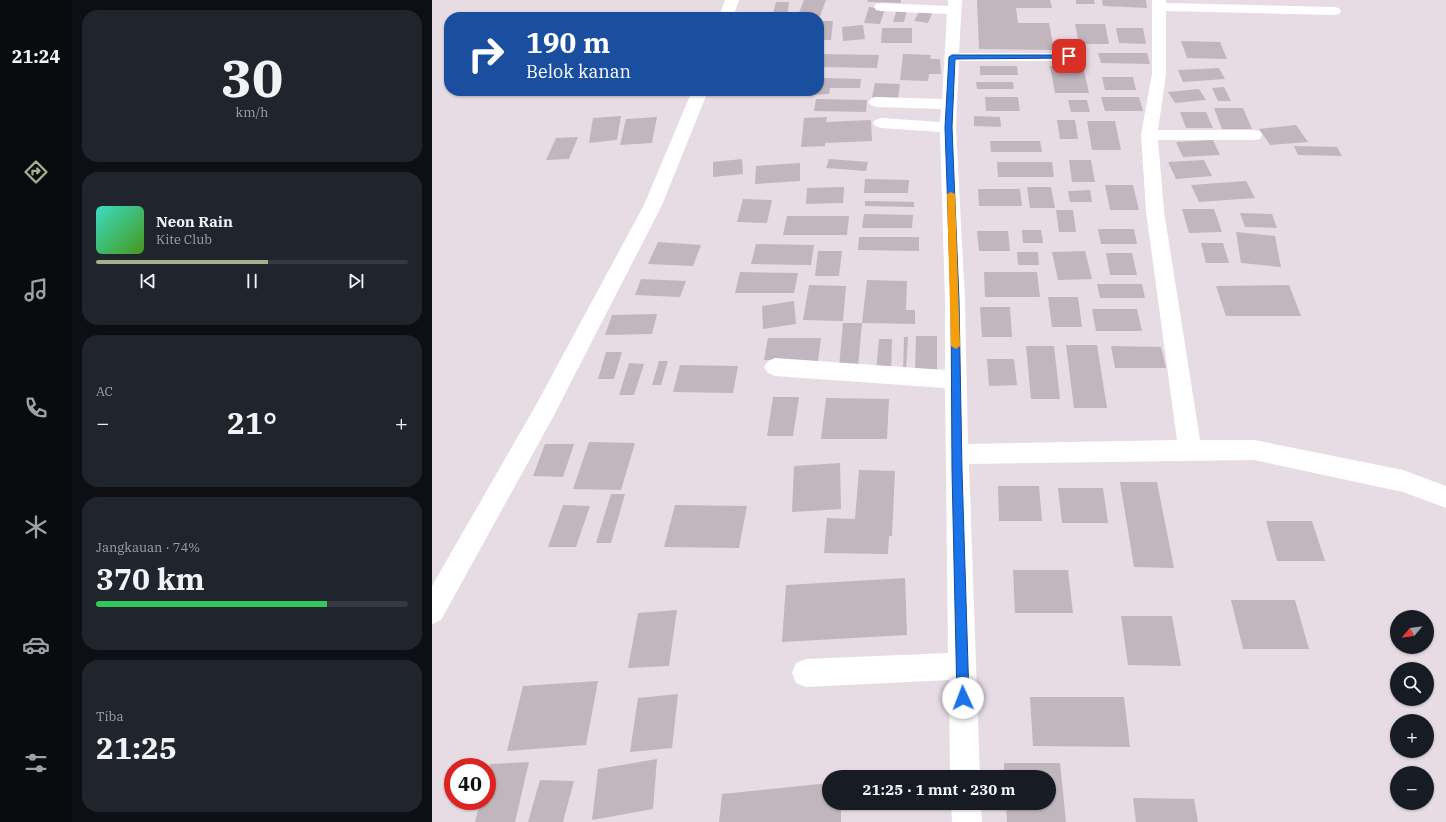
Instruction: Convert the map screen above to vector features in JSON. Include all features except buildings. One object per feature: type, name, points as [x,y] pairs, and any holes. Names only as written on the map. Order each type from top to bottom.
[{"type":"street","points":[[728,12],[732,0]]},
{"type":"street","points":[[1190,450],[1156,218],[1149,135],[1159,74],[1160,4],[1334,11]]},
{"type":"street","points":[[881,7],[955,5],[948,104],[948,127],[956,380],[965,770]]},
{"type":"street","points":[[952,57],[1069,56]]},
{"type":"street","points":[[432,611],[544,412],[654,205],[698,96]]},
{"type":"street","points":[[876,102],[948,104]]},
{"type":"street","points":[[881,123],[948,127]]},
{"type":"street","points":[[1149,135],[1254,134]]},
{"type":"street","points":[[775,367],[956,380]]},
{"type":"street","points":[[957,454],[1254,450],[1403,481],[1446,497]]},
{"type":"street","points":[[806,672],[962,666]]},
{"type":"street","points":[[966,810],[966,822]]},
{"type":"slow traffic","points":[[951,194],[956,346]]},
{"type":"route","points":[[963,698],[957,470],[955,301],[948,127],[948,104],[952,57],[1069,56]]}]
